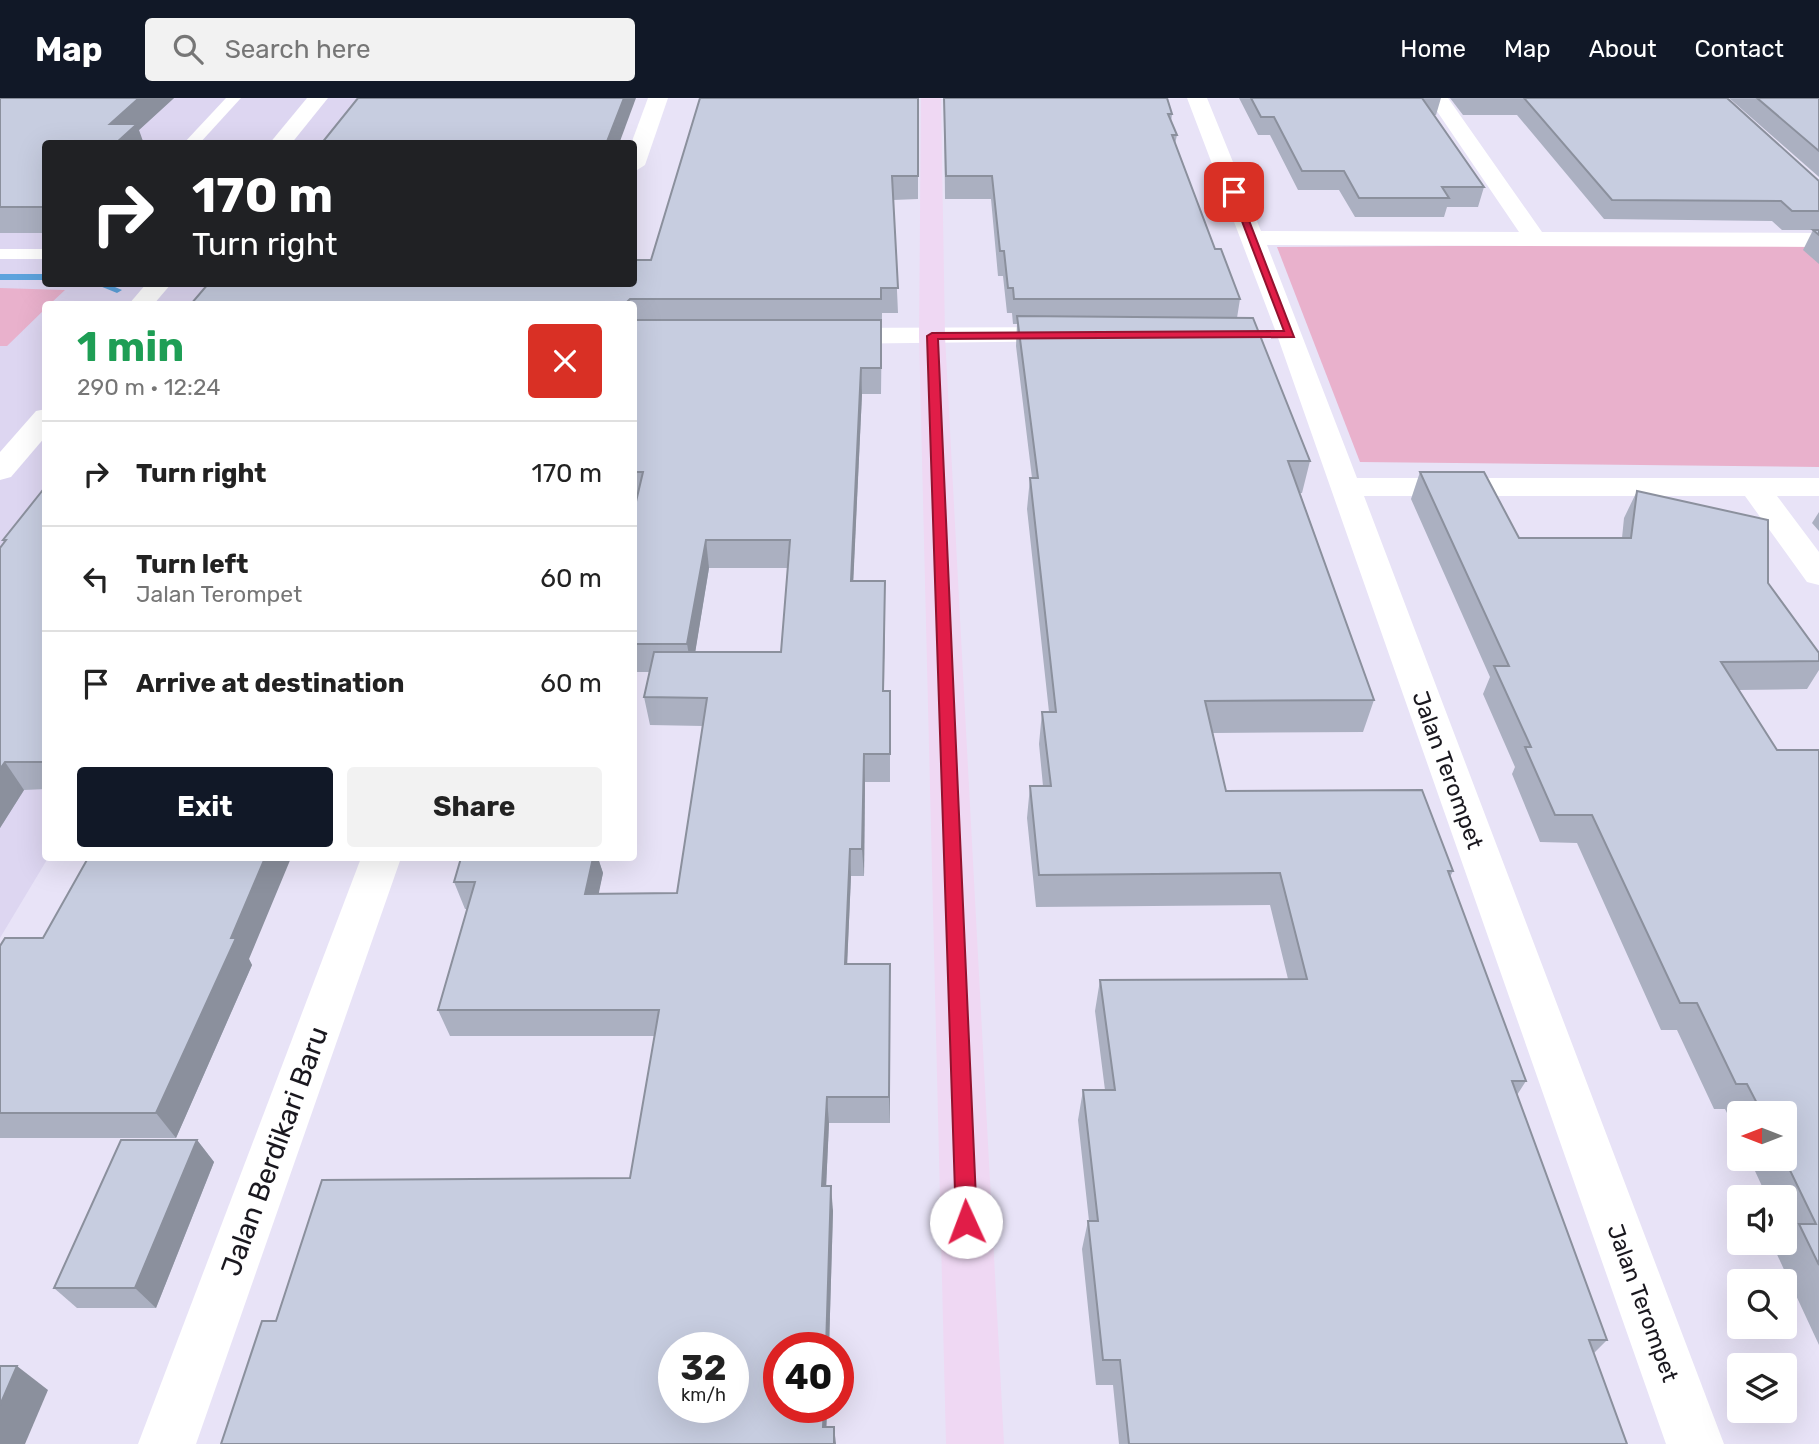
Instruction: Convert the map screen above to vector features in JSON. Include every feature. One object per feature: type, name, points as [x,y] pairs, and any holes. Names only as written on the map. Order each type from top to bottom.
[{"type":"street","points":[[282,140],[318,98]]},
{"type":"street","points":[[637,157],[658,98]]},
{"type":"street","points":[[931,98],[932,336],[975,1444]]},
{"type":"street","name":"Jalan Terompet","points":[[1197,98],[1252,239],[1277,335],[1345,487],[1695,1444]]},
{"type":"street","points":[[1437,98],[1536,240]]},
{"type":"street","points":[[1252,239],[1819,240]]},
{"type":"street","points":[[144,301],[156,287]]},
{"type":"street","points":[[796,336],[1097,335]]},
{"type":"street","points":[[0,471],[42,422]]},
{"type":"street","points":[[1345,487],[1819,487]]},
{"type":"street","points":[[1754,487],[1819,575]]},
{"type":"street","name":"Jalan Berdikari Baru","points":[[167,1444],[380,861]]},
{"type":"lane","points":[[194,140],[234,98]]},
{"type":"lane","points":[[0,254],[42,254]]},
{"type":"shaded area","points":[[0,98],[497,98],[472,140],[42,140],[42,287],[386,287],[377,301],[42,301],[42,861],[46,861],[0,938]]},
{"type":"shaded area","points":[[1819,244],[1819,467],[1360,462],[1277,247]]},
{"type":"shaded area","points":[[0,288],[65,290],[53,301],[42,301],[42,312],[7,346],[0,346]]},
{"type":"building","points":[[0,98],[139,98],[110,124],[137,124],[119,140],[42,140],[42,207],[0,207]]},
{"type":"building","points":[[358,98],[624,98],[608,140],[324,140]]},
{"type":"building","points":[[700,98],[918,98],[918,176],[892,176],[898,288],[881,288],[881,299],[194,301],[205,287],[637,287],[637,260],[651,260]]},
{"type":"building","points":[[944,98],[1167,98],[1172,114],[1168,114],[1177,135],[1172,135],[1215,249],[1221,249],[1240,299],[1014,299],[1013,288],[1008,288],[1004,251],[1000,251],[992,176],[946,176]]},
{"type":"building","points":[[1251,98],[1422,98],[1484,187],[1442,187],[1449,198],[1359,198],[1344,171],[1302,171],[1274,117],[1261,117]]},
{"type":"building","points":[[1524,98],[1727,98],[1819,181],[1819,211],[1792,211],[1781,201],[1612,200]]},
{"type":"building","points":[[1757,98],[1819,98],[1819,151]]},
{"type":"building","points":[[1017,316],[1253,318],[1310,461],[1288,461],[1374,700],[1205,701],[1226,791],[1422,790],[1453,871],[1448,871],[1526,1081],[1512,1081],[1607,1340],[1589,1340],[1627,1444],[1129,1444],[1120,1360],[1103,1360],[1088,1221],[1098,1221],[1083,1090],[1115,1090],[1100,980],[1307,979],[1280,873],[1039,875],[1030,786],[1051,786],[1042,712],[1056,712],[1030,478],[1038,478]]},
{"type":"building","points":[[637,320],[881,320],[881,368],[861,368],[851,581],[885,581],[883,691],[890,691],[890,754],[864,754],[862,849],[850,849],[845,964],[890,964],[889,1097],[827,1097],[822,1186],[831,1186],[826,1332],[763,1332],[763,1423],[823,1423],[823,1427],[834,1427],[834,1444],[221,1444],[262,1321],[276,1321],[322,1180],[630,1178],[659,1010],[438,1010],[475,882],[454,882],[460,861],[592,861],[585,894],[677,893],[707,698],[644,697],[654,652],[781,652],[790,540],[706,540],[687,644],[637,644],[637,497],[643,472],[637,472]]},
{"type":"building","points":[[1420,472],[1484,472],[1519,538],[1631,538],[1637,491],[1768,520],[1768,583],[1819,653],[1819,661],[1721,662],[1777,750],[1819,750],[1819,1265],[1799,1224],[1816,1224],[1790,1171],[1797,1171],[1797,1101],[1756,1101],[1747,1084],[1736,1084],[1697,1003],[1680,1003],[1592,815],[1555,815],[1525,747],[1531,747],[1494,666],[1509,666]]},
{"type":"building","points":[[42,491],[42,762],[5,762],[0,769],[0,548],[6,540],[3,540]]},
{"type":"building","points":[[86,861],[264,861],[231,938],[236,938],[156,1113],[0,1113],[0,946],[5,938],[43,938]]},
{"type":"building","points":[[121,1140],[197,1140],[135,1288],[54,1288]]},
{"type":"building","points":[[0,1366],[17,1366],[0,1405]]},
{"type":"waterway","points":[[0,277],[42,277]]},
{"type":"waterway","points":[[108,287],[117,290]]},
{"type":"route","points":[[966,1222],[932,336],[1290,335],[1234,192]]}]
